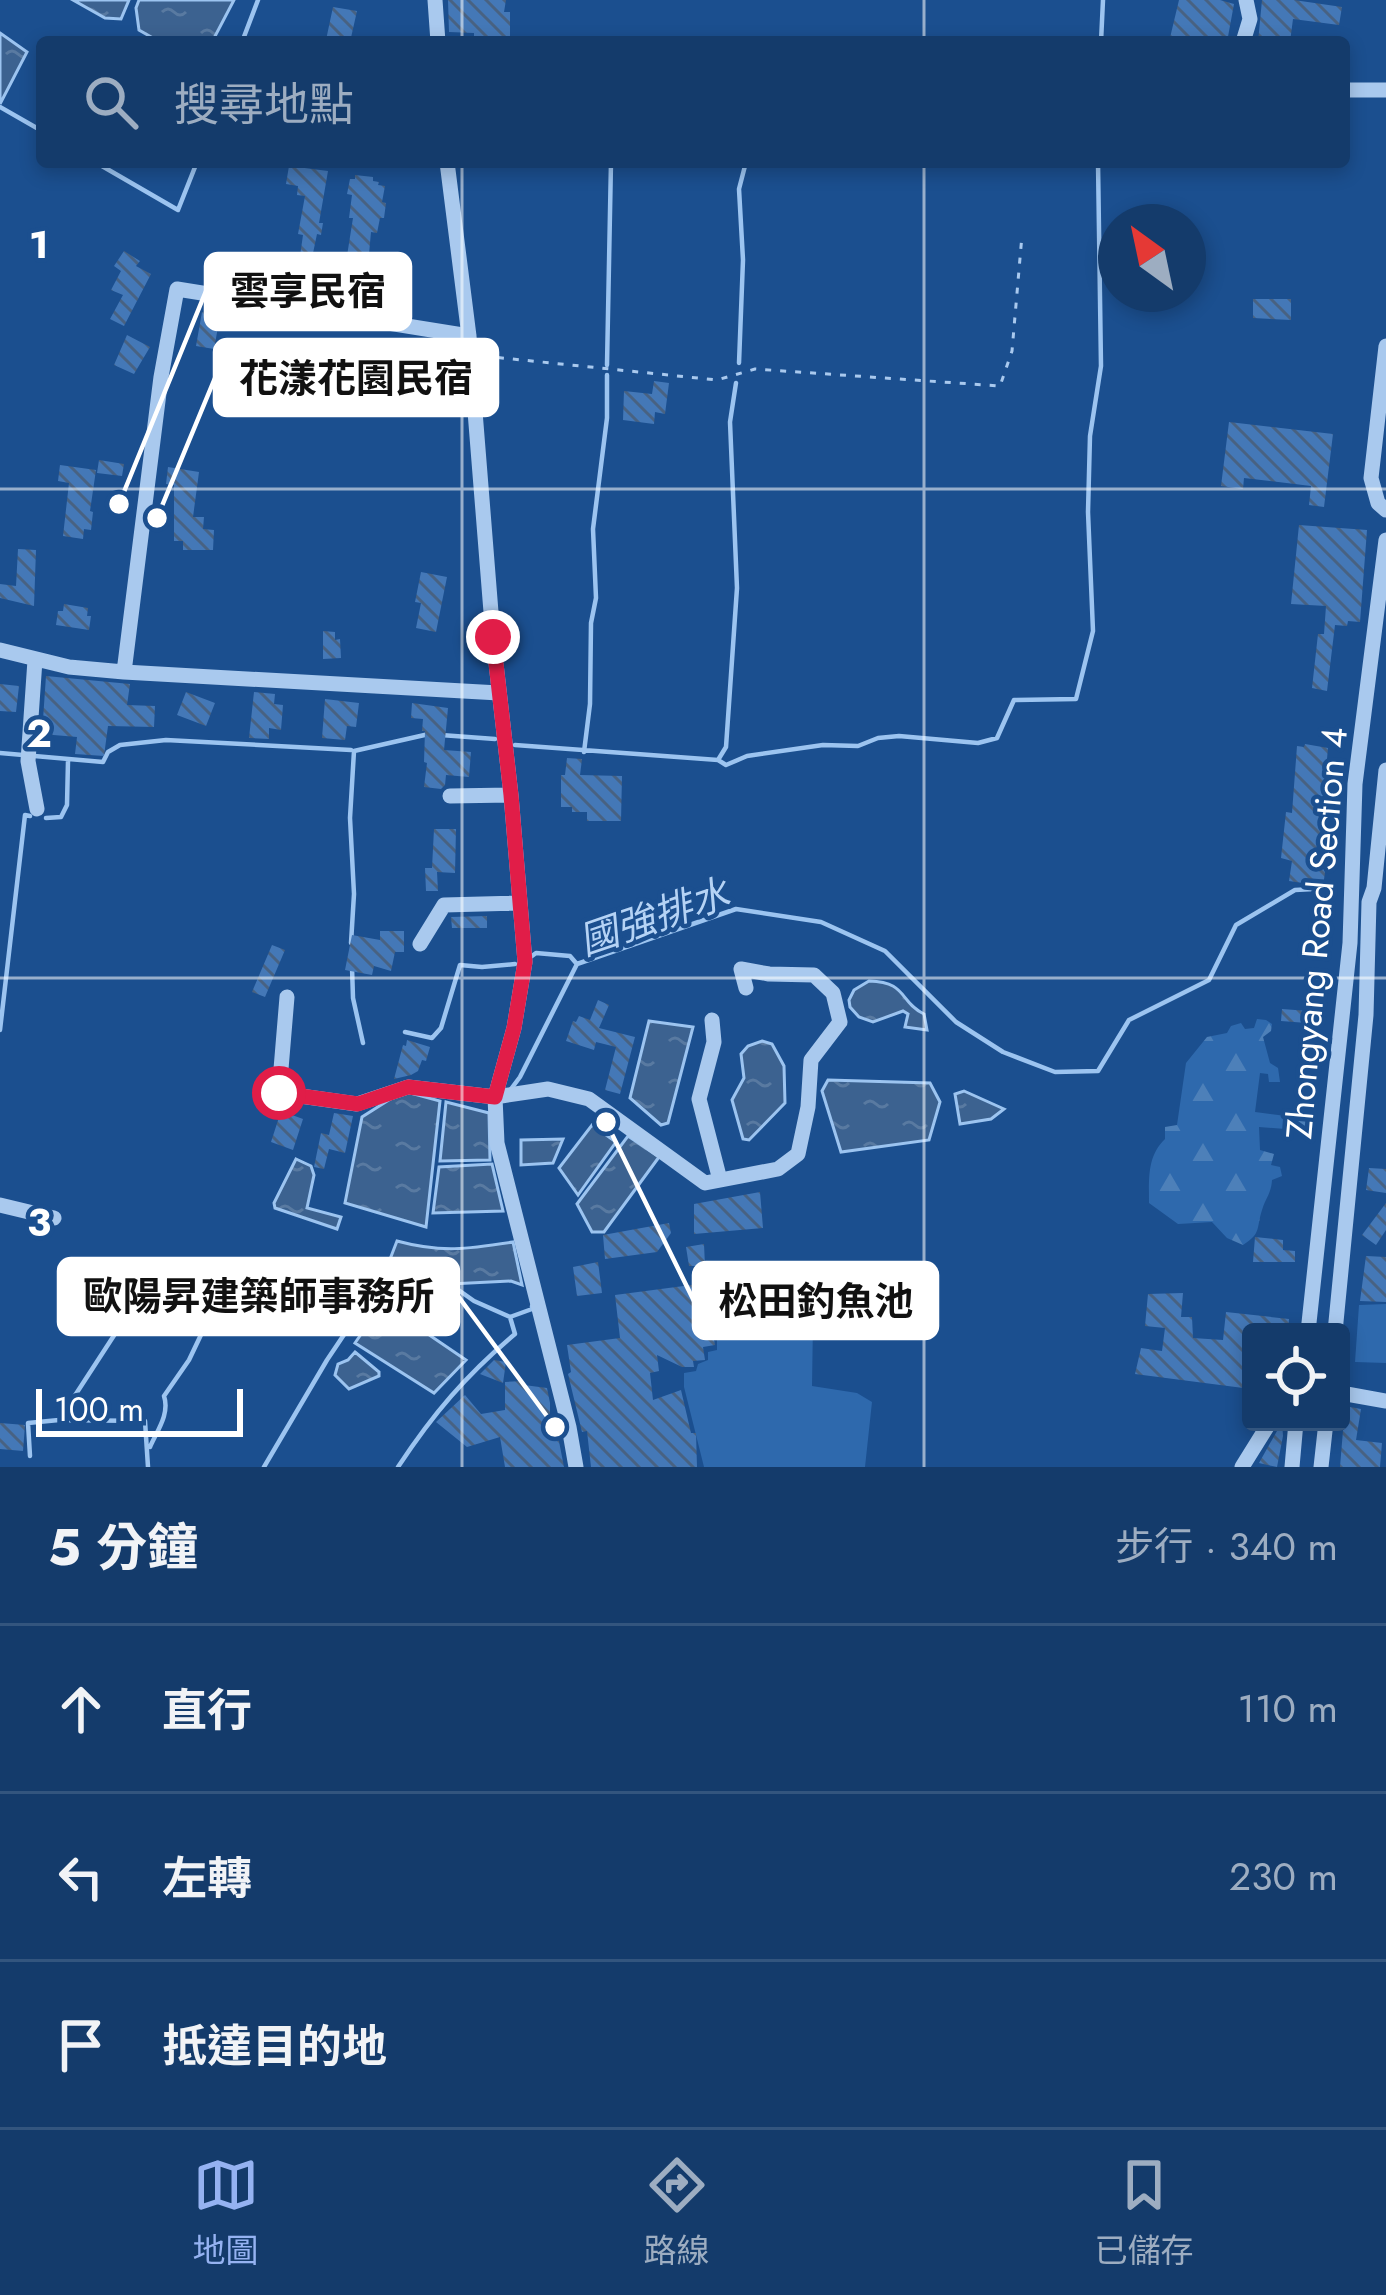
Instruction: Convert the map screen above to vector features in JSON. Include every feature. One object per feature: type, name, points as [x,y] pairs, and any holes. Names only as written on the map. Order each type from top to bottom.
[{"type":"street","points":[[435,0],[438,36]]},
{"type":"street","points":[[1245,36],[1250,19],[1246,0]]},
{"type":"street","points":[[1350,90],[1386,90]]},
{"type":"street","points":[[448,168],[469,336],[525,962],[495,1097],[497,1143],[576,1467]]},
{"type":"street","points":[[124,672],[161,377],[177,290],[469,336]]},
{"type":"street","points":[[1386,346],[1371,478],[1378,503],[1386,510]]},
{"type":"street","name":"Zhongyang Road Section 4","points":[[1309,1323],[1350,943],[1355,784],[1386,540]]},
{"type":"street","points":[[0,650],[69,667],[124,672],[499,693]]},
{"type":"street","points":[[34,660],[28,761],[37,809]]},
{"type":"street","name":"Zhongyang Road Section 4","points":[[1336,1323],[1366,1015],[1369,902],[1380,886],[1386,770]]},
{"type":"street","points":[[450,796],[511,795]]},
{"type":"street","points":[[420,944],[444,905],[519,903]]},
{"type":"street","points":[[287,998],[279,1093],[358,1104],[408,1087],[495,1097],[548,1089],[589,1099],[705,1183],[778,1169],[798,1154],[811,1060],[840,1022],[833,993],[814,975],[742,969],[746,988]]},
{"type":"street","points":[[1343,1016],[1386,1015]]},
{"type":"street","points":[[712,1019],[714,1042],[699,1100],[720,1180]]},
{"type":"street","points":[[0,1205],[54,1218]]},
{"type":"street","points":[[1350,1394],[1386,1400]]},
{"type":"street","points":[[1242,1467],[1264,1431]]},
{"type":"street","points":[[1292,1467],[1295,1431]]},
{"type":"street","points":[[1321,1467],[1325,1431]]},
{"type":"path","points":[[470,355],[717,380],[755,369],[1000,386],[1012,351],[1022,236]]},
{"type":"green space","points":[[1257,1019],[1272,1024],[1263,1037],[1280,1082],[1269,1082],[1268,1074],[1260,1073],[1255,1112],[1310,1119],[1312,1129],[1259,1127],[1260,1150],[1274,1154],[1271,1165],[1280,1167],[1282,1176],[1272,1180],[1256,1233],[1243,1245],[1227,1238],[1212,1222],[1178,1224],[1149,1203],[1149,1177],[1152,1160],[1165,1139],[1165,1127],[1177,1125],[1186,1063],[1207,1037],[1227,1033],[1241,1023],[1245,1029],[1254,1028]]},
{"type":"green space","points":[[1386,1304],[1386,1363],[1355,1362],[1359,1305]]},
{"type":"green space","points":[[813,1322],[812,1386],[857,1393],[872,1402],[865,1467],[704,1467],[684,1373],[696,1371],[698,1364],[708,1360],[708,1352],[717,1350],[717,1329]]},
{"type":"water","points":[[73,0],[129,0],[121,19],[105,18]]},
{"type":"water","points":[[139,0],[234,0],[215,36],[150,36],[139,30]]},
{"type":"water","points":[[0,33],[27,52],[0,104]]},
{"type":"water","points":[[869,981],[897,988],[924,1014],[927,1030],[905,1027],[908,1014],[903,1011],[873,1022],[859,1017],[849,1000],[854,990]]},
{"type":"water","points":[[649,1021],[693,1027],[668,1123],[661,1125],[630,1098]]},
{"type":"water","points":[[762,1041],[772,1044],[784,1066],[785,1103],[749,1140],[743,1139],[732,1100],[744,1078],[741,1054]]},
{"type":"water","points":[[828,1080],[930,1083],[940,1102],[929,1140],[841,1152],[822,1091]]},
{"type":"water","points":[[403,1091],[440,1101],[426,1227],[345,1203],[362,1117]]},
{"type":"water","points":[[964,1091],[1004,1109],[991,1119],[960,1124],[955,1094]]},
{"type":"water","points":[[446,1102],[489,1113],[490,1160],[440,1161]]},
{"type":"water","points":[[592,1125],[616,1142],[578,1195],[559,1168]]},
{"type":"water","points":[[628,1136],[659,1157],[604,1232],[592,1232],[577,1204]]},
{"type":"water","points":[[563,1139],[553,1163],[521,1165],[521,1140]]},
{"type":"water","points":[[296,1159],[311,1166],[314,1175],[307,1208],[341,1217],[337,1229],[275,1208]]},
{"type":"water","points":[[492,1164],[503,1211],[433,1213],[439,1167]]},
{"type":"water","points":[[397,1241],[455,1249],[513,1242],[522,1285],[511,1281],[450,1284],[387,1267]]},
{"type":"water","points":[[380,1307],[466,1360],[434,1393],[355,1343]]},
{"type":"water","points":[[355,1352],[379,1376],[349,1389],[335,1375],[338,1364]]},
{"type":"building","points":[[448,0],[506,0],[510,36],[449,32]]},
{"type":"building","points":[[1179,0],[1234,4],[1228,36],[1170,36]]},
{"type":"building","points":[[1262,0],[1342,7],[1339,25],[1293,19],[1291,36],[1259,36]]},
{"type":"building","points":[[333,7],[357,11],[351,36],[327,36]]},
{"type":"building","points":[[289,168],[328,171],[321,235],[317,234],[312,258],[323,259],[318,299],[271,292],[276,253],[300,256],[303,235],[298,234],[305,196],[297,195],[298,186],[286,184]]},
{"type":"building","points":[[355,175],[373,177],[385,186],[384,218],[380,218],[377,233],[371,232],[366,305],[340,300],[353,218],[349,218],[352,195],[347,194]]},
{"type":"building","points":[[124,251],[140,261],[136,266],[151,274],[124,326],[110,319],[123,295],[111,290],[121,271],[114,266]]},
{"type":"building","points":[[1253,299],[1291,299],[1291,320],[1253,318]]},
{"type":"building","points":[[202,312],[220,316],[214,349],[196,346]]},
{"type":"building","points":[[127,335],[150,347],[134,374],[114,365]]},
{"type":"building","points":[[654,381],[669,383],[665,414],[655,412],[654,424],[623,420],[624,391],[652,394]]},
{"type":"building","points":[[1229,422],[1333,434],[1324,507],[1309,505],[1311,486],[1244,478],[1243,489],[1221,486]]},
{"type":"building","points":[[99,460],[124,464],[122,476],[97,473]]},
{"type":"building","points":[[60,465],[96,470],[91,530],[84,529],[83,539],[63,536],[69,483],[58,481]]},
{"type":"building","points":[[168,467],[199,472],[193,517],[204,517],[203,529],[214,530],[213,550],[183,550],[183,541],[174,541],[174,485],[166,484]]},
{"type":"building","points":[[1299,525],[1367,530],[1360,622],[1335,625],[1327,691],[1312,688],[1326,606],[1291,604]]},
{"type":"building","points":[[18,549],[36,550],[34,606],[0,598],[0,584],[16,586]]},
{"type":"building","points":[[421,572],[447,577],[436,632],[416,628]]},
{"type":"building","points":[[64,604],[88,608],[89,630],[56,625]]},
{"type":"building","points":[[323,631],[335,632],[335,640],[340,639],[341,658],[323,659]]},
{"type":"building","points":[[46,676],[130,684],[127,705],[155,706],[154,727],[108,726],[104,756],[75,754],[77,737],[42,734]]},
{"type":"building","points":[[0,684],[19,686],[16,712],[0,711]]},
{"type":"building","points":[[186,692],[215,703],[206,726],[177,715]]},
{"type":"building","points":[[254,692],[275,694],[274,704],[283,705],[281,730],[269,728],[269,739],[249,738]]},
{"type":"building","points":[[325,699],[359,703],[356,727],[347,726],[345,740],[322,738]]},
{"type":"building","points":[[412,703],[448,708],[444,750],[471,752],[469,777],[446,775],[441,789],[424,787],[425,731],[423,719],[411,718]]},
{"type":"building","points":[[1297,746],[1328,748],[1321,824],[1332,826],[1323,886],[1289,881],[1292,861],[1281,858],[1286,812],[1292,813]]},
{"type":"building","points":[[567,758],[582,759],[580,775],[622,776],[621,821],[587,821],[587,812],[561,807],[561,775],[565,775]]},
{"type":"building","points":[[434,829],[456,829],[455,873],[437,872],[438,891],[426,891],[425,868],[432,868]]},
{"type":"building","points":[[487,916],[487,928],[452,928],[451,917]]},
{"type":"building","points":[[380,931],[404,931],[404,952],[395,952],[391,971],[374,966],[372,975],[345,970],[352,935],[380,940]]},
{"type":"building","points":[[272,945],[285,950],[265,997],[252,992]]},
{"type":"building","points":[[598,1000],[609,1005],[599,1028],[635,1037],[620,1094],[605,1090],[616,1047],[596,1042],[594,1050],[566,1041],[573,1021],[579,1016],[590,1020]]},
{"type":"building","points":[[1282,1009],[1308,1011],[1307,1023],[1281,1021]]},
{"type":"building","points":[[407,1040],[430,1047],[426,1061],[411,1075],[394,1079],[403,1045]]},
{"type":"building","points":[[281,1111],[303,1119],[293,1150],[271,1142]]},
{"type":"building","points":[[334,1113],[353,1116],[345,1153],[329,1149],[324,1169],[314,1167],[321,1133],[329,1135]]},
{"type":"building","points":[[1369,1168],[1386,1169],[1386,1193],[1366,1190]]},
{"type":"building","points":[[760,1192],[763,1228],[694,1234],[694,1204]]},
{"type":"building","points":[[1386,1203],[1386,1230],[1376,1245],[1362,1235]]},
{"type":"building","points":[[669,1223],[671,1233],[657,1252],[605,1259],[603,1235]]},
{"type":"building","points":[[1255,1237],[1283,1240],[1283,1250],[1295,1251],[1295,1262],[1253,1262]]},
{"type":"building","points":[[704,1244],[705,1266],[689,1266],[686,1247]]},
{"type":"building","points":[[1366,1256],[1386,1257],[1386,1302],[1360,1301]]},
{"type":"building","points":[[598,1262],[602,1293],[577,1296],[573,1267]]},
{"type":"building","points":[[699,1284],[701,1325],[711,1323],[715,1345],[703,1347],[705,1360],[693,1361],[694,1367],[682,1367],[657,1355],[659,1371],[650,1373],[653,1400],[681,1390],[691,1433],[696,1433],[697,1467],[591,1467],[587,1431],[582,1432],[568,1374],[567,1345],[620,1338],[615,1295]]},
{"type":"building","points":[[1183,1293],[1181,1317],[1192,1317],[1193,1338],[1223,1340],[1226,1312],[1289,1319],[1289,1323],[1242,1323],[1242,1388],[1135,1374],[1141,1348],[1162,1351],[1165,1328],[1145,1326],[1148,1294]]},
{"type":"building","points":[[494,1360],[506,1362],[503,1383],[480,1374]]},
{"type":"building","points":[[505,1382],[547,1388],[550,1421],[555,1421],[564,1467],[505,1467],[500,1437],[467,1447],[436,1422],[465,1395],[481,1414],[505,1410]]},
{"type":"building","points":[[1350,1407],[1361,1409],[1356,1440],[1382,1443],[1380,1467],[1340,1467],[1343,1431],[1350,1431]]},
{"type":"building","points":[[0,1423],[25,1425],[23,1451],[0,1449]]},
{"type":"building","points":[[1277,1431],[1283,1431],[1277,1467],[1259,1463]]},
{"type":"waterway","points":[[244,36],[258,0]]},
{"type":"waterway","points":[[1101,36],[1103,0]]},
{"type":"waterway","points":[[0,107],[36,128]]},
{"type":"waterway","points":[[105,168],[178,210],[195,168]]},
{"type":"waterway","points":[[607,365],[611,168]]},
{"type":"waterway","points":[[739,363],[743,260],[739,189],[744,168]]},
{"type":"waterway","points":[[515,745],[718,760],[726,765],[747,756],[823,745],[858,746],[899,736],[978,743],[997,738],[1014,700],[1076,699],[1093,631],[1088,512],[1090,436],[1101,366],[1098,168]]},
{"type":"waterway","points":[[584,752],[596,598],[593,529],[607,418],[607,375]]},
{"type":"waterway","points":[[718,760],[726,747],[737,588],[730,422],[736,383]]},
{"type":"waterway","points":[[351,943],[354,751],[429,734]]},
{"type":"waterway","points":[[441,735],[495,739]]},
{"type":"waterway","points":[[0,753],[103,762],[120,745],[166,740],[351,750]]},
{"type":"waterway","points":[[46,818],[61,817],[67,805],[68,761]]},
{"type":"waterway","points":[[0,1030],[25,815],[30,816]]},
{"type":"waterway","name":"國強排水","points":[[511,1089],[577,964],[736,909],[821,922],[885,951],[956,1022],[1003,1052],[1055,1072],[1098,1071],[1129,1020],[1209,980],[1236,925],[1295,890],[1333,888]]},
{"type":"waterway","points":[[532,956],[570,956],[576,963]]},
{"type":"waterway","points":[[405,1032],[432,1038],[441,1028],[460,965],[515,964]]},
{"type":"waterway","points":[[352,967],[363,1043]]},
{"type":"waterway","points":[[264,1467],[384,1275]]},
{"type":"waterway","points":[[59,1420],[126,1317],[141,1284],[150,1281],[285,1313]]},
{"type":"waterway","points":[[450,1284],[510,1317]]},
{"type":"waterway","points":[[150,1447],[164,1416],[164,1396],[189,1360],[219,1297]]},
{"type":"waterway","name":"國強排水","points":[[398,1467],[451,1396],[515,1334],[510,1317],[532,1306]]},
{"type":"waterway","points":[[30,1456],[28,1423],[145,1421],[148,1467]]},
{"type":"place","name":"雲享民宿","points":[[119,504]]},
{"type":"place","name":"花漾花園民宿","points":[[157,518]]},
{"type":"place","name":"松田釣魚池","points":[[606,1122]]},
{"type":"place","name":"歐陽昇建築師事務所","points":[[555,1427]]},
{"type":"route","points":[[279,1093],[358,1104],[408,1087],[495,1097],[525,962],[493,637]]}]
